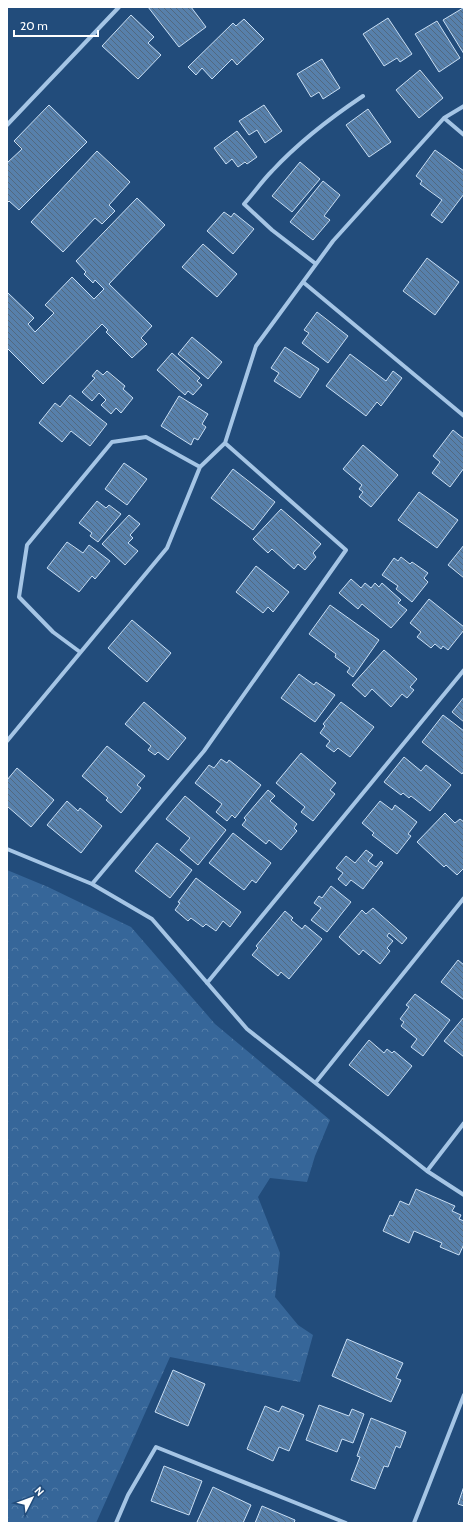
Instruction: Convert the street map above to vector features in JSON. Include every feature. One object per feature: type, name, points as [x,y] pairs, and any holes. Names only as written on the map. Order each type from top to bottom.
[{"type":"street","points":[[7,125],[119,7]]},
{"type":"street","points":[[316,264],[272,230],[244,204],[272,171],[306,138],[336,114],[363,96]]},
{"type":"street","points":[[7,741],[168,548],[200,467],[225,443],[256,346],[302,282],[333,241],[444,118],[464,106]]},
{"type":"street","points":[[444,118],[464,135]]},
{"type":"street","points":[[302,282],[464,416]]},
{"type":"street","points":[[80,652],[53,632],[19,597],[28,545],[112,442],[146,437],[200,467]]},
{"type":"street","points":[[92,884],[204,751],[346,550],[225,443]]},
{"type":"street","points":[[207,983],[464,670]]},
{"type":"street","points":[[7,849],[92,884],[152,918],[247,1029],[427,1171],[464,1195]]},
{"type":"street","points":[[316,1082],[464,898]]},
{"type":"street","points":[[427,1171],[464,1123]]},
{"type":"street","points":[[414,1523],[464,1394]]},
{"type":"street","points":[[116,1523],[128,1495],[156,1448],[346,1523]]},
{"type":"green space","points":[[7,870],[48,887],[131,927],[215,1024],[330,1120],[315,1156],[307,1182],[270,1178],[258,1197],[280,1253],[275,1297],[298,1325],[313,1335],[300,1382],[170,1357],[96,1523],[7,1523]]},
{"type":"building","points":[[148,7],[191,7],[206,27],[179,47]]},
{"type":"building","points":[[463,8],[464,10],[464,54],[443,20]]},
{"type":"building","points":[[131,15],[154,37],[148,43],[161,55],[138,79],[102,46]]},
{"type":"building","points":[[388,18],[412,54],[400,62],[397,58],[384,66],[363,34]]},
{"type":"building","points":[[244,19],[264,39],[237,65],[232,59],[212,79],[202,68],[196,75],[188,67],[233,23],[236,26]]},
{"type":"building","points":[[437,21],[460,58],[439,72],[415,34]]},
{"type":"building","points":[[322,59],[340,88],[323,99],[319,92],[311,97],[297,74]]},
{"type":"building","points":[[420,70],[443,98],[419,118],[396,90]]},
{"type":"building","points":[[49,105],[87,142],[19,210],[9,201],[7,203],[7,163],[22,149],[14,141]]},
{"type":"building","points":[[264,105],[282,131],[265,143],[257,130],[249,135],[239,121]]},
{"type":"building","points":[[368,109],[391,142],[369,157],[346,125]]},
{"type":"building","points":[[237,131],[257,157],[247,164],[245,162],[238,167],[232,159],[226,164],[214,148]]},
{"type":"building","points":[[435,150],[464,171],[464,194],[442,223],[431,215],[442,200],[420,184],[422,181],[416,176]]},
{"type":"building","points":[[97,151],[130,182],[109,205],[115,211],[102,224],[95,218],[63,252],[31,222]]},
{"type":"building","points":[[300,162],[320,179],[292,212],[272,196]]},
{"type":"building","points":[[323,181],[340,195],[324,216],[330,220],[313,240],[290,222]]},
{"type":"building","points":[[137,198],[165,225],[109,284],[152,326],[141,338],[147,344],[132,358],[106,332],[108,330],[102,324],[43,384],[7,348],[7,292],[34,318],[28,324],[35,332],[54,313],[45,305],[72,277],[94,299],[104,289],[95,280],[93,283],[84,274],[86,272],[76,261]]},
{"type":"building","points":[[224,212],[231,217],[234,213],[254,229],[233,254],[207,231]]},
{"type":"building","points":[[203,244],[237,274],[217,297],[182,267]]},
{"type":"building","points":[[427,258],[459,282],[435,315],[403,291]]},
{"type":"building","points":[[317,312],[348,336],[328,363],[302,343],[309,333],[304,330]]},
{"type":"building","points":[[192,337],[222,362],[208,379],[178,354]]},
{"type":"building","points":[[285,347],[319,369],[300,398],[274,381],[279,373],[271,368]]},
{"type":"building","points":[[172,353],[200,378],[197,381],[202,385],[193,395],[188,391],[185,395],[157,370]]},
{"type":"building","points":[[350,354],[386,381],[393,371],[402,378],[381,406],[377,402],[366,416],[326,386]]},
{"type":"building","points":[[97,370],[103,375],[107,371],[125,386],[123,389],[133,398],[121,413],[116,408],[111,414],[101,405],[106,400],[99,393],[92,401],[82,392],[95,378],[92,376]]},
{"type":"building","points":[[70,395],[107,424],[90,446],[71,431],[62,442],[39,423],[55,403],[60,407]]},
{"type":"building","points":[[179,396],[208,414],[202,424],[206,427],[198,440],[194,438],[191,445],[161,426]]},
{"type":"building","points":[[453,430],[464,439],[464,468],[450,487],[432,473],[440,462],[433,456]]},
{"type":"building","points":[[363,445],[398,475],[371,507],[359,497],[363,492],[359,489],[362,485],[343,469]]},
{"type":"building","points":[[124,463],[147,479],[127,505],[105,489]]},
{"type":"building","points":[[233,469],[275,502],[253,530],[211,498]]},
{"type":"building","points":[[419,492],[458,520],[437,548],[398,520]]},
{"type":"building","points":[[97,501],[106,508],[109,505],[121,514],[98,542],[90,536],[92,533],[79,523]]},
{"type":"building","points":[[281,509],[321,544],[313,553],[316,557],[305,570],[298,564],[294,569],[272,549],[268,553],[253,539]]},
{"type":"building","points":[[129,515],[140,524],[130,535],[133,538],[128,543],[138,551],[125,565],[102,544]]},
{"type":"building","points":[[67,542],[83,553],[89,545],[110,561],[95,579],[92,576],[79,592],[47,568]]},
{"type":"building","points":[[464,545],[464,578],[448,565]]},
{"type":"building","points":[[401,557],[410,564],[412,562],[428,573],[424,578],[428,582],[412,602],[396,589],[398,586],[382,575],[394,558],[398,561]]},
{"type":"building","points":[[256,566],[289,592],[273,612],[268,607],[263,613],[236,592]]},
{"type":"building","points":[[351,579],[361,588],[365,583],[371,588],[375,583],[379,587],[382,583],[401,600],[398,603],[407,610],[391,628],[362,604],[358,609],[339,593]]},
{"type":"building","points":[[429,599],[464,627],[464,630],[448,650],[443,646],[441,649],[435,644],[431,648],[417,637],[421,632],[410,623]]},
{"type":"building","points":[[330,605],[379,640],[353,677],[347,672],[350,668],[335,657],[336,654],[309,634]]},
{"type":"building","points":[[132,620],[171,653],[147,682],[108,648]]},
{"type":"building","points":[[384,650],[417,679],[410,687],[414,690],[407,698],[402,694],[391,707],[372,689],[365,697],[352,685]]},
{"type":"building","points":[[299,674],[314,685],[316,682],[335,695],[315,722],[281,698]]},
{"type":"building","points":[[464,697],[464,722],[452,712]]},
{"type":"building","points":[[144,702],[186,738],[168,760],[158,752],[155,755],[148,750],[151,746],[125,724]]},
{"type":"building","points":[[341,702],[374,727],[350,757],[338,748],[334,752],[326,746],[330,741],[320,733],[325,726],[323,724]]},
{"type":"building","points":[[443,715],[464,731],[464,771],[462,774],[422,742]]},
{"type":"building","points":[[107,746],[145,776],[137,785],[141,788],[121,813],[106,800],[108,798],[82,776]]},
{"type":"building","points":[[301,753],[336,783],[330,790],[335,794],[313,821],[301,812],[305,807],[276,783]]},
{"type":"building","points":[[404,757],[421,771],[426,765],[451,785],[430,811],[411,796],[409,798],[403,793],[401,795],[384,782]]},
{"type":"building","points":[[221,759],[227,763],[229,760],[261,785],[235,818],[232,815],[227,821],[216,812],[222,804],[195,783],[209,765],[214,768]]},
{"type":"building","points":[[17,768],[54,800],[31,827],[7,806],[7,780]]},
{"type":"building","points":[[268,790],[275,796],[270,801],[297,824],[294,828],[297,831],[281,850],[269,840],[266,844],[242,825],[246,820],[244,818]]},
{"type":"building","points":[[185,796],[226,830],[198,865],[180,850],[190,838],[166,819]]},
{"type":"building","points":[[67,801],[78,811],[80,808],[102,826],[81,853],[47,825]]},
{"type":"building","points":[[380,801],[392,810],[395,805],[417,822],[408,834],[411,836],[397,854],[372,835],[374,833],[362,823]]},
{"type":"building","points":[[445,813],[455,823],[460,819],[464,822],[464,868],[457,875],[446,865],[444,867],[417,842]]},
{"type":"building","points":[[233,833],[271,863],[256,883],[252,880],[244,890],[209,863]]},
{"type":"building","points":[[157,843],[192,870],[170,898],[135,871]]},
{"type":"building","points":[[366,850],[373,855],[368,861],[376,867],[381,861],[383,863],[363,889],[351,880],[346,886],[338,879],[343,873],[336,868],[346,856],[355,863]]},
{"type":"building","points":[[196,878],[241,912],[230,927],[223,921],[216,931],[206,924],[203,927],[191,918],[188,921],[175,910],[180,903],[178,902]]},
{"type":"building","points":[[331,886],[351,902],[327,932],[311,920],[321,908],[314,903],[319,896],[322,898]]},
{"type":"building","points":[[373,908],[407,938],[402,944],[389,933],[387,936],[393,941],[387,948],[390,951],[380,964],[363,950],[359,955],[339,937],[362,910],[366,914]]},
{"type":"building","points":[[285,911],[293,918],[291,920],[302,929],[305,925],[322,939],[289,979],[281,972],[278,976],[252,955],[258,948],[256,946]]},
{"type":"building","points":[[458,960],[464,965],[464,1000],[441,982]]},
{"type":"building","points":[[415,994],[450,1020],[423,1056],[411,1047],[417,1039],[401,1026],[404,1022],[400,1019],[409,1007],[406,1005]]},
{"type":"building","points":[[464,1017],[464,1057],[444,1041]]},
{"type":"building","points":[[369,1040],[384,1053],[387,1049],[392,1053],[394,1051],[412,1066],[388,1096],[349,1065]]},
{"type":"building","points":[[416,1189],[455,1206],[452,1211],[461,1215],[459,1219],[464,1221],[464,1244],[459,1255],[440,1247],[442,1243],[414,1231],[409,1243],[383,1231],[390,1215],[393,1216],[400,1201],[409,1205]]},
{"type":"building","points":[[347,1339],[403,1363],[396,1378],[401,1380],[391,1402],[332,1376]]},
{"type":"building","points":[[173,1370],[205,1384],[188,1426],[155,1412]]},
{"type":"building","points":[[319,1405],[349,1416],[352,1409],[364,1414],[353,1443],[342,1439],[337,1452],[306,1440]]},
{"type":"building","points":[[265,1406],[279,1412],[282,1406],[304,1415],[289,1451],[279,1447],[273,1461],[247,1449]]},
{"type":"building","points":[[371,1418],[406,1432],[400,1448],[396,1446],[388,1467],[384,1466],[375,1489],[351,1480],[360,1457],[357,1456]]},
{"type":"building","points":[[164,1466],[202,1481],[189,1515],[151,1501]]},
{"type":"building","points":[[464,1486],[464,1506],[458,1504]]},
{"type":"building","points":[[213,1487],[251,1505],[243,1523],[197,1522]]},
{"type":"building","points":[[262,1506],[295,1520],[294,1523],[255,1523]]}]
